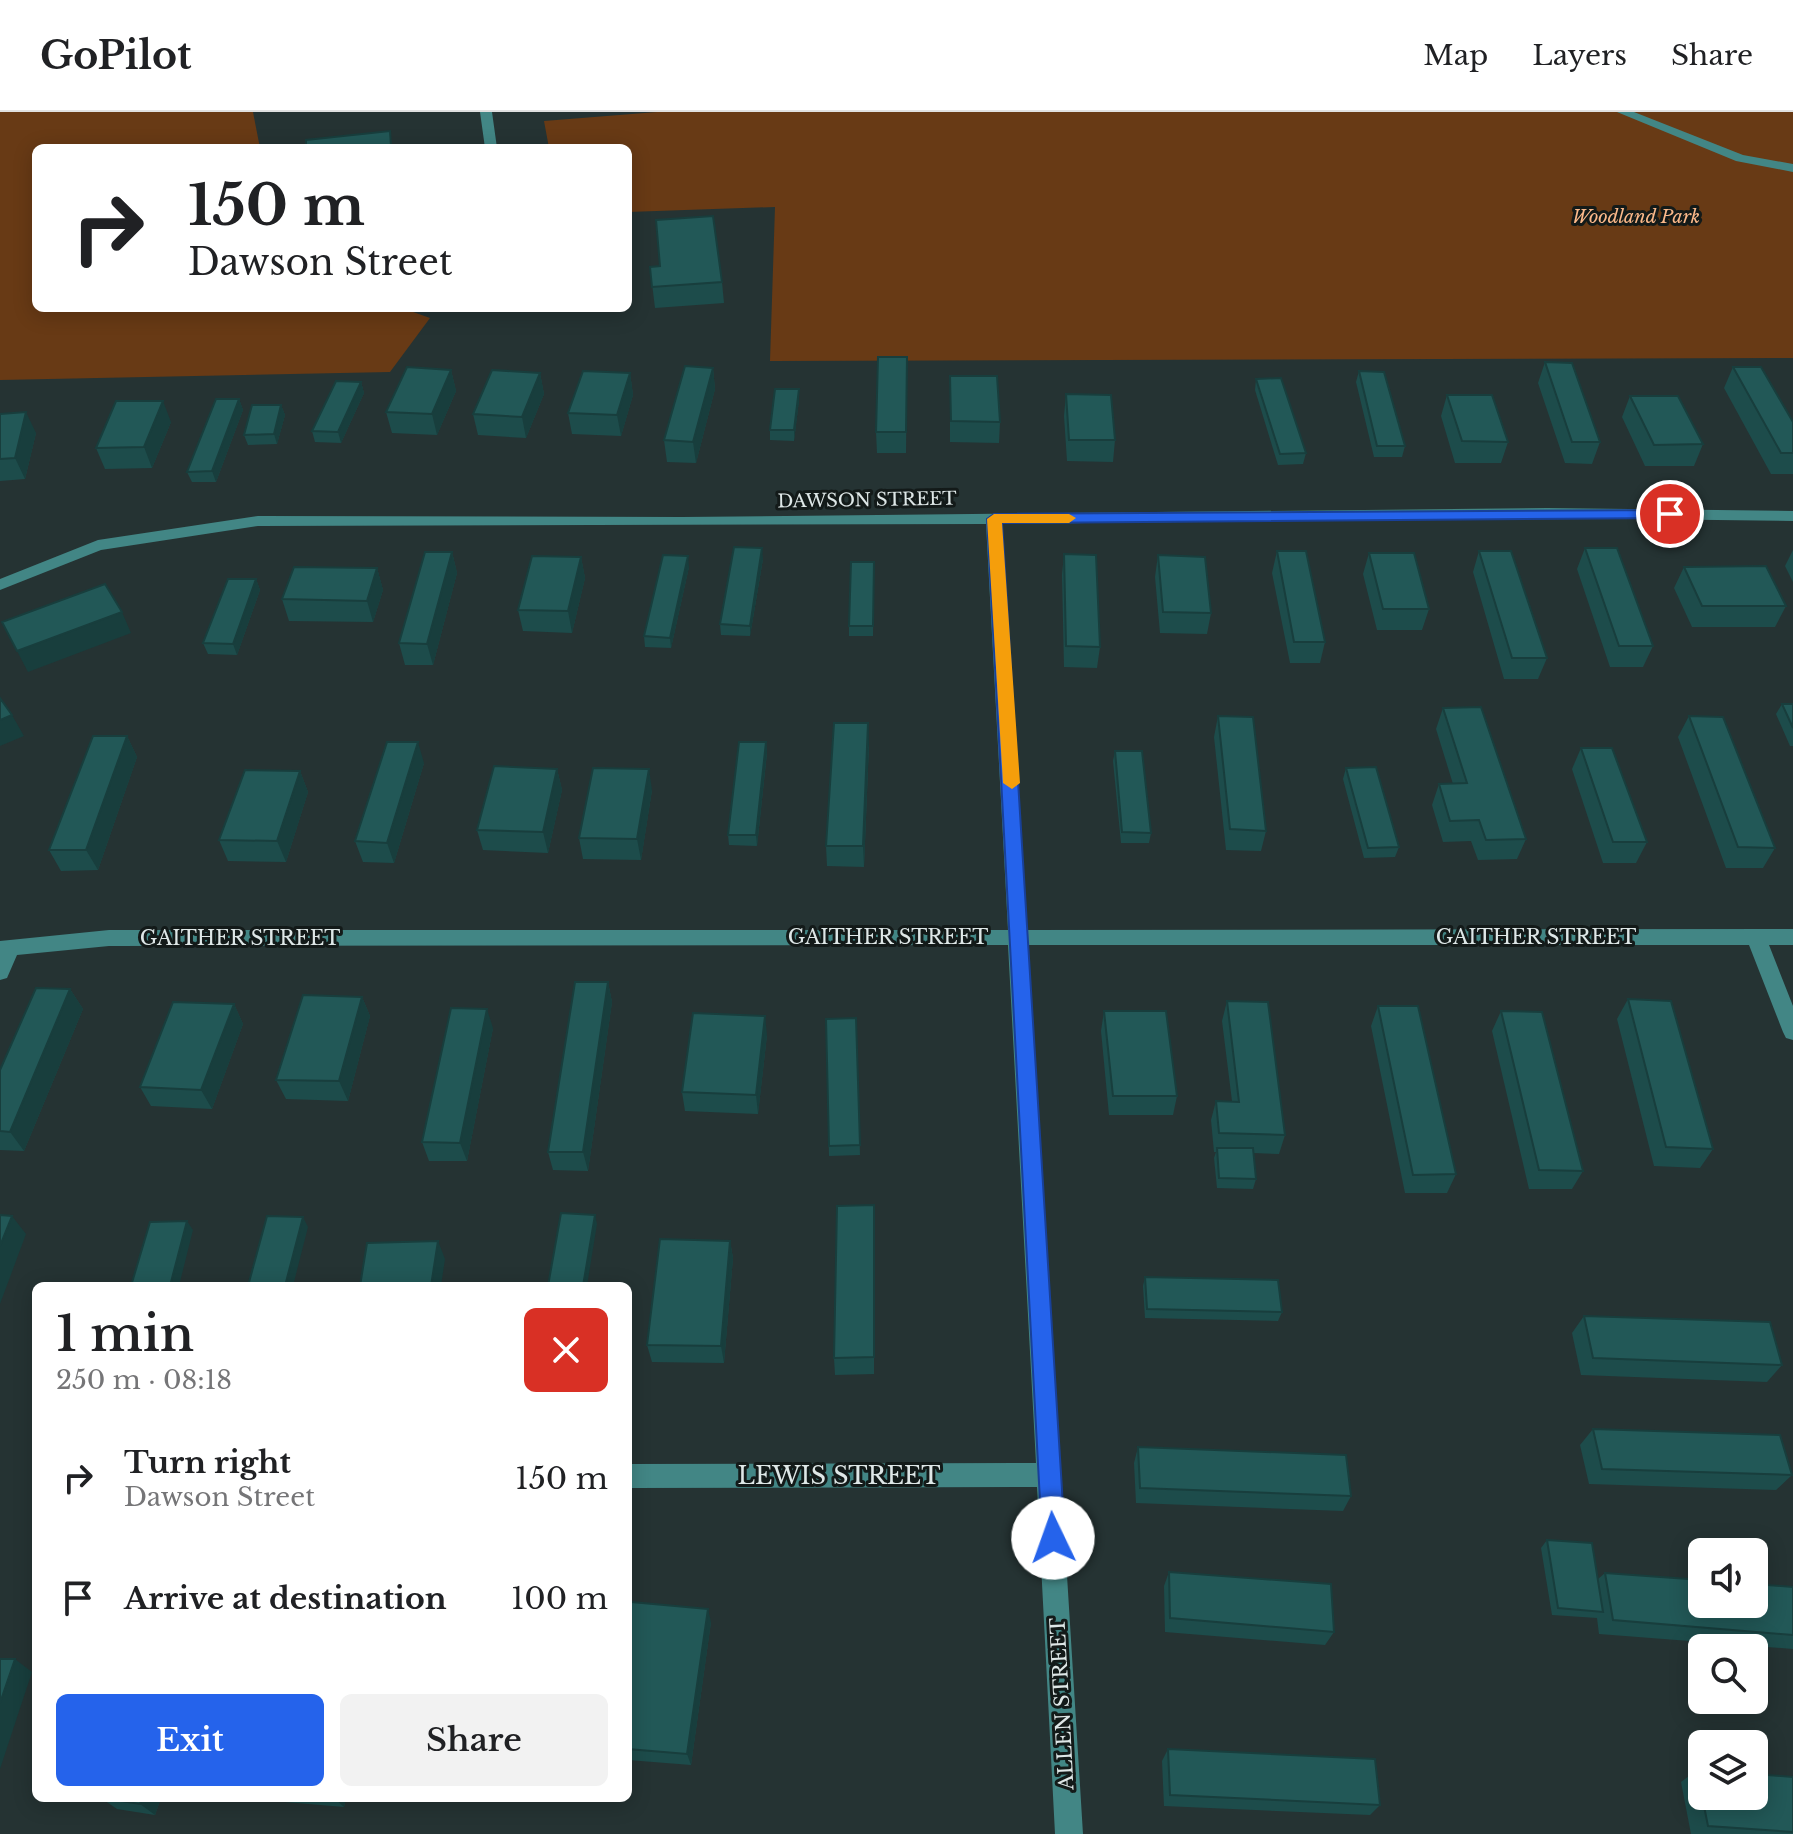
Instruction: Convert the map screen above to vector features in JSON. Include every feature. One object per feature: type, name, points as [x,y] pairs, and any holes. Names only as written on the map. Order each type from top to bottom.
[{"type":"street","points":[[486,112],[490,144]]},
{"type":"street","points":[[1623,112],[1740,158],[1793,168]]},
{"type":"street","name":"DAWSON STREET","points":[[0,585],[98,545],[258,521],[994,519],[1547,513],[1793,516]]},
{"type":"street","name":"ALLEN STREET","points":[[994,519],[1069,1834]]},
{"type":"street","points":[[1756,937],[1793,1032]]},
{"type":"street","name":"GAITHER STREET","points":[[0,972],[5,947],[125,938],[1793,937]]},
{"type":"street","name":"LEWIS STREET","points":[[632,1476],[1049,1475]]},
{"type":"green space","points":[[0,112],[253,112],[259,144],[32,144],[32,312],[413,312],[430,318],[390,372],[0,380]]},
{"type":"green space","name":"Woodland Park","points":[[657,112],[1793,112],[1793,358],[770,361],[775,207],[632,212],[632,144],[548,144],[544,121]]},
{"type":"building","points":[[390,131],[391,144],[306,144],[306,140]]},
{"type":"building","points":[[713,216],[722,282],[652,287],[650,267],[660,266],[656,220]]},
{"type":"building","points":[[878,357],[907,357],[906,432],[876,432]]},
{"type":"building","points":[[1545,362],[1572,363],[1600,442],[1572,442]]},
{"type":"building","points":[[685,366],[713,368],[693,442],[664,440]]},
{"type":"building","points":[[407,367],[451,370],[432,414],[386,412]]},
{"type":"building","points":[[1733,367],[1761,367],[1793,422],[1793,453],[1781,453]]},
{"type":"building","points":[[492,370],[540,373],[522,417],[473,414]]},
{"type":"building","points":[[583,371],[630,373],[617,415],[568,413]]},
{"type":"building","points":[[1359,371],[1384,372],[1405,446],[1377,446]]},
{"type":"building","points":[[950,376],[997,376],[1000,422],[951,421]]},
{"type":"building","points":[[1281,378],[1306,453],[1280,454],[1256,379]]},
{"type":"building","points":[[336,381],[361,382],[338,432],[312,431]]},
{"type":"building","points":[[775,389],[799,389],[794,430],[770,430]]},
{"type":"building","points":[[1066,394],[1111,395],[1115,440],[1069,440]]},
{"type":"building","points":[[1447,395],[1492,395],[1508,442],[1462,441]]},
{"type":"building","points":[[1630,396],[1678,396],[1703,444],[1654,445]]},
{"type":"building","points":[[216,399],[239,399],[212,471],[187,472]]},
{"type":"building","points":[[116,401],[163,401],[144,447],[96,448]]},
{"type":"building","points":[[252,405],[281,405],[274,434],[244,435]]},
{"type":"building","points":[[26,412],[15,458],[0,459],[0,414]]},
{"type":"building","points":[[734,547],[762,548],[750,626],[720,624]]},
{"type":"building","points":[[1585,548],[1617,548],[1653,646],[1619,646]]},
{"type":"building","points":[[1277,551],[1306,551],[1325,642],[1294,642]]},
{"type":"building","points":[[1479,551],[1511,551],[1547,658],[1512,658]]},
{"type":"building","points":[[425,552],[452,552],[427,644],[399,643]]},
{"type":"building","points":[[1369,553],[1414,553],[1429,609],[1383,609]]},
{"type":"building","points":[[1064,554],[1096,555],[1100,647],[1066,646]]},
{"type":"building","points":[[663,555],[688,556],[670,638],[644,636]]},
{"type":"building","points":[[1158,555],[1205,557],[1211,613],[1163,612]]},
{"type":"building","points":[[532,556],[581,557],[568,611],[518,610]]},
{"type":"building","points":[[851,562],[874,562],[873,626],[849,626]]},
{"type":"building","points":[[1766,566],[1786,606],[1702,606],[1684,567]]},
{"type":"building","points":[[294,567],[377,568],[367,601],[282,599]]},
{"type":"building","points":[[228,579],[256,579],[233,644],[203,643]]},
{"type":"building","points":[[105,584],[122,612],[17,651],[2,622]]},
{"type":"building","points":[[0,698],[12,715],[0,720]]},
{"type":"building","points":[[1782,704],[1793,704],[1793,728]]},
{"type":"building","points":[[1481,707],[1526,839],[1486,840],[1479,820],[1450,821],[1439,784],[1467,783],[1443,708]]},
{"type":"building","points":[[1218,716],[1253,717],[1266,831],[1230,829]]},
{"type":"building","points":[[1689,716],[1723,717],[1775,848],[1738,847]]},
{"type":"building","points":[[834,723],[868,723],[863,846],[826,846]]},
{"type":"building","points":[[93,736],[127,736],[86,850],[49,850]]},
{"type":"building","points":[[387,742],[418,742],[387,843],[355,841]]},
{"type":"building","points":[[739,742],[766,742],[756,835],[728,835]]},
{"type":"building","points":[[1581,748],[1612,748],[1647,842],[1613,842]]},
{"type":"building","points":[[1115,751],[1142,751],[1151,833],[1122,832]]},
{"type":"building","points":[[494,766],[557,769],[543,832],[477,830]]},
{"type":"building","points":[[1376,767],[1399,847],[1368,848],[1346,768]]},
{"type":"building","points":[[593,768],[649,769],[637,839],[579,838]]},
{"type":"building","points":[[245,770],[300,771],[277,841],[219,840]]},
{"type":"building","points":[[575,982],[608,982],[583,1152],[548,1152]]},
{"type":"building","points":[[36,988],[70,989],[10,1132],[0,1131],[0,1070]]},
{"type":"building","points":[[303,995],[362,997],[339,1081],[276,1080]]},
{"type":"building","points":[[1628,999],[1671,1001],[1713,1149],[1666,1147]]},
{"type":"building","points":[[1227,1001],[1268,1002],[1285,1135],[1219,1133],[1216,1101],[1239,1102]]},
{"type":"building","points":[[173,1002],[234,1004],[201,1090],[140,1087]]},
{"type":"building","points":[[1378,1006],[1418,1006],[1456,1174],[1413,1175]]},
{"type":"building","points":[[451,1008],[487,1009],[460,1143],[422,1142]]},
{"type":"building","points":[[1104,1011],[1166,1011],[1177,1096],[1113,1096]]},
{"type":"building","points":[[1501,1011],[1542,1012],[1583,1171],[1539,1170]]},
{"type":"building","points":[[693,1013],[765,1016],[756,1095],[682,1092]]},
{"type":"building","points":[[856,1018],[860,1145],[829,1146],[826,1019]]},
{"type":"building","points":[[1217,1148],[1253,1148],[1256,1179],[1219,1178]]},
{"type":"building","points":[[874,1205],[874,1357],[834,1358],[837,1206]]},
{"type":"building","points":[[561,1213],[595,1215],[584,1282],[549,1282]]},
{"type":"building","points":[[0,1215],[12,1216],[0,1246]]},
{"type":"building","points":[[267,1216],[303,1217],[286,1282],[249,1282]]},
{"type":"building","points":[[187,1221],[171,1282],[132,1282],[150,1222]]},
{"type":"building","points":[[660,1239],[730,1241],[721,1346],[647,1345]]},
{"type":"building","points":[[438,1241],[432,1282],[361,1282],[367,1243]]},
{"type":"building","points":[[1145,1277],[1278,1280],[1282,1312],[1147,1309]]},
{"type":"building","points":[[1584,1316],[1770,1322],[1782,1365],[1593,1358]]},
{"type":"building","points":[[1593,1429],[1780,1435],[1792,1475],[1602,1469]]},
{"type":"building","points":[[1138,1447],[1346,1455],[1351,1496],[1140,1488]]},
{"type":"building","points":[[1547,1540],[1592,1543],[1603,1612],[1558,1608]]},
{"type":"building","points":[[1169,1572],[1331,1584],[1334,1632],[1170,1618]]},
{"type":"building","points":[[1605,1573],[1688,1579],[1688,1618],[1768,1618],[1768,1585],[1793,1587],[1793,1635],[1613,1620]]},
{"type":"building","points":[[632,1602],[708,1609],[687,1754],[632,1749]]},
{"type":"building","points":[[0,1659],[15,1659],[0,1703]]},
{"type":"building","points":[[1168,1749],[1375,1759],[1380,1805],[1170,1795]]},
{"type":"building","points":[[1768,1775],[1793,1777],[1793,1832],[1708,1826],[1705,1810],[1768,1810]]},
{"type":"slow traffic","points":[[1012,783],[994,519],[1069,518]]},
{"type":"route","points":[[1053,1538],[1007,698],[994,519],[1670,514]]}]
